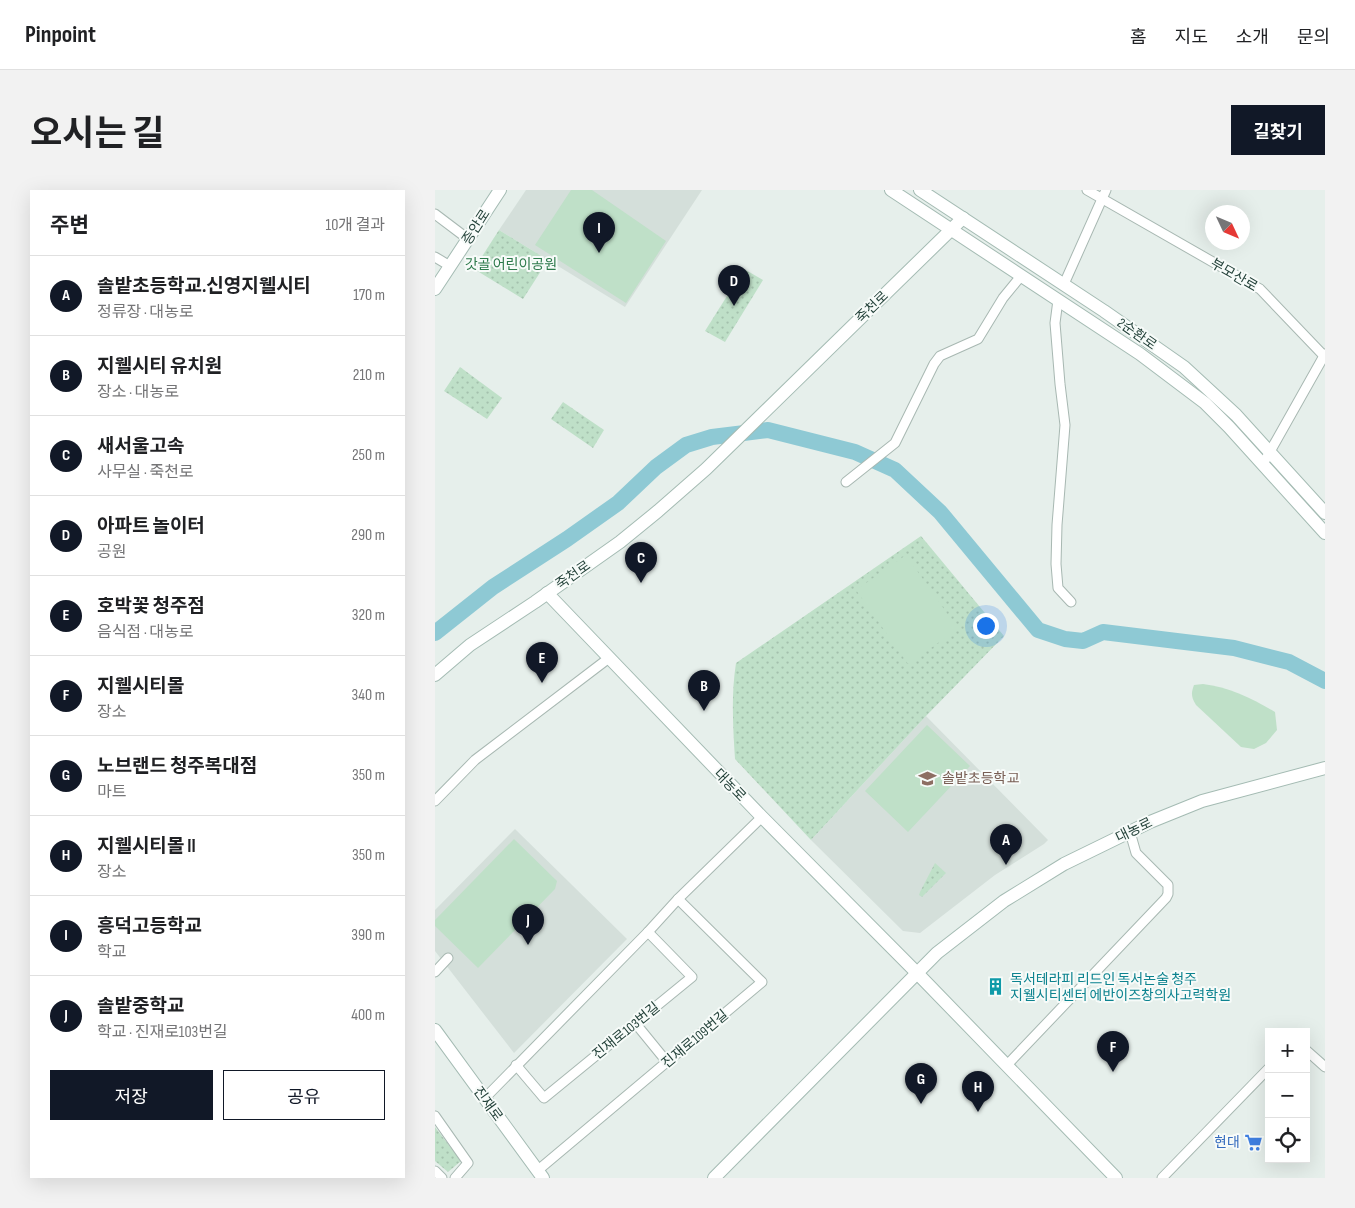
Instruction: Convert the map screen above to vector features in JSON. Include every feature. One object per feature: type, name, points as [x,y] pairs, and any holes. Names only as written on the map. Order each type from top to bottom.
[{"type":"street","name":"증안로","points":[[435,289],[501,190]]},
{"type":"street","name":"2순환로","points":[[891,190],[1140,354],[1205,403],[1325,533]]},
{"type":"street","name":"2순환로","points":[[920,190],[1064,284],[1184,367],[1236,415],[1325,513]]},
{"type":"street","name":"부모산로","points":[[1087,190],[1259,289],[1324,355]]},
{"type":"street","points":[[1064,284],[1106,190]]},
{"type":"street","points":[[435,214],[468,239]]},
{"type":"street","name":"죽천로","points":[[435,675],[470,645],[620,542],[706,469],[963,218]]},
{"type":"street","points":[[435,257],[450,266]]},
{"type":"street","points":[[846,482],[895,443],[934,364],[940,356],[956,347],[978,339],[1003,298],[1021,276]]},
{"type":"street","points":[[1058,300],[1055,323],[1065,425],[1057,525],[1056,564],[1058,588],[1071,602]]},
{"type":"street","points":[[1263,464],[1324,355]]},
{"type":"street","name":"대농로","points":[[547,593],[762,817],[917,973]]},
{"type":"street","points":[[435,802],[475,760],[609,658]]},
{"type":"street","name":"대농로","points":[[714,1178],[937,953],[1004,901],[1064,864],[1130,832],[1202,801],[1325,768]]},
{"type":"street","points":[[484,1099],[649,932],[678,899],[762,817]]},
{"type":"street","points":[[1007,1065],[1166,898],[1168,885],[1136,852],[1130,832]]},
{"type":"street","name":"진재로109번길","points":[[539,1175],[667,1062],[762,982],[678,899]]},
{"type":"street","name":"진재로103번길","points":[[516,1065],[544,1098],[692,977],[649,932]]},
{"type":"street","points":[[435,972],[448,958]]},
{"type":"street","points":[[917,973],[1116,1178]]},
{"type":"street","points":[[636,1024],[667,1062]]},
{"type":"street","name":"진재로","points":[[435,1030],[539,1175]]},
{"type":"street","points":[[1310,1054],[1325,1067]]},
{"type":"street","points":[[1162,1178],[1265,1072]]},
{"type":"street","points":[[435,1116],[469,1163],[455,1178]]},
{"type":"street","points":[[435,1171],[442,1178]]},
{"type":"shaded area","points":[[526,190],[702,190],[625,307],[499,230]]},
{"type":"shaded area","name":"솔밭초등학교","points":[[926,716],[1048,840],[995,875],[920,933],[903,931],[811,840]]},
{"type":"shaded area","points":[[515,829],[627,939],[514,1053],[435,951],[435,910]]},
{"type":"green space","points":[[571,190],[592,190],[666,241],[626,303],[535,245]]},
{"type":"green space","name":"갓골 어린이공원","points":[[499,230],[548,260],[523,299],[474,269]]},
{"type":"green space","points":[[744,269],[763,280],[725,342],[705,331]]},
{"type":"green space","points":[[460,367],[502,398],[487,419],[444,391]]},
{"type":"green space","points":[[563,402],[604,430],[593,448],[551,419]]},
{"type":"green space","points":[[921,536],[1004,636],[926,716],[811,840],[735,759],[733,699],[736,663]]},
{"type":"green space","points":[[906,555],[958,629],[908,664],[856,590]]},
{"type":"green space","points":[[1203,684],[1241,694],[1275,712],[1277,730],[1266,743],[1254,749],[1241,747],[1196,705],[1192,697],[1194,685]]},
{"type":"green space","points":[[927,725],[970,766],[908,832],[865,791]]},
{"type":"green space","points":[[514,839],[557,881],[555,889],[478,968],[435,926],[435,920]]},
{"type":"green space","points":[[935,863],[946,873],[922,897],[919,895],[920,892]]},
{"type":"green space","points":[[435,1127],[461,1161],[448,1172],[435,1161]]},
{"type":"waterway","points":[[435,633],[493,587],[618,503],[656,467],[686,445],[712,437],[768,430],[855,452],[895,470],[940,512],[1038,630],[1065,639],[1083,641],[1103,632],[1234,648],[1289,662],[1325,681]]},
{"type":"place","name":"흥덕고등학교","points":[[599,253]]},
{"type":"place","name":"아파트 놀이터","points":[[734,306]]},
{"type":"place","name":"새서울고속","points":[[641,583]]},
{"type":"place","name":"호박꽃 청주점","points":[[542,683]]},
{"type":"place","name":"지웰시티 유치원","points":[[704,711]]},
{"type":"place","name":"솔밭초등학교","points":[[928,778]]},
{"type":"place","name":"솔밭초등학교.신영지웰시티","points":[[1006,865]]},
{"type":"place","name":"솔밭중학교","points":[[528,945]]},
{"type":"place","name":"독서테라피 리드인 독서논술 청주 지웰시티센터 에반이즈창의사고력학원","points":[[996,987]]},
{"type":"place","name":"지웰시티몰","points":[[1113,1072]]},
{"type":"place","name":"노브랜드 청주복대점","points":[[921,1104]]},
{"type":"place","name":"지웰시티몰 II","points":[[978,1112]]},
{"type":"place","name":"현대","points":[[1254,1142]]}]
